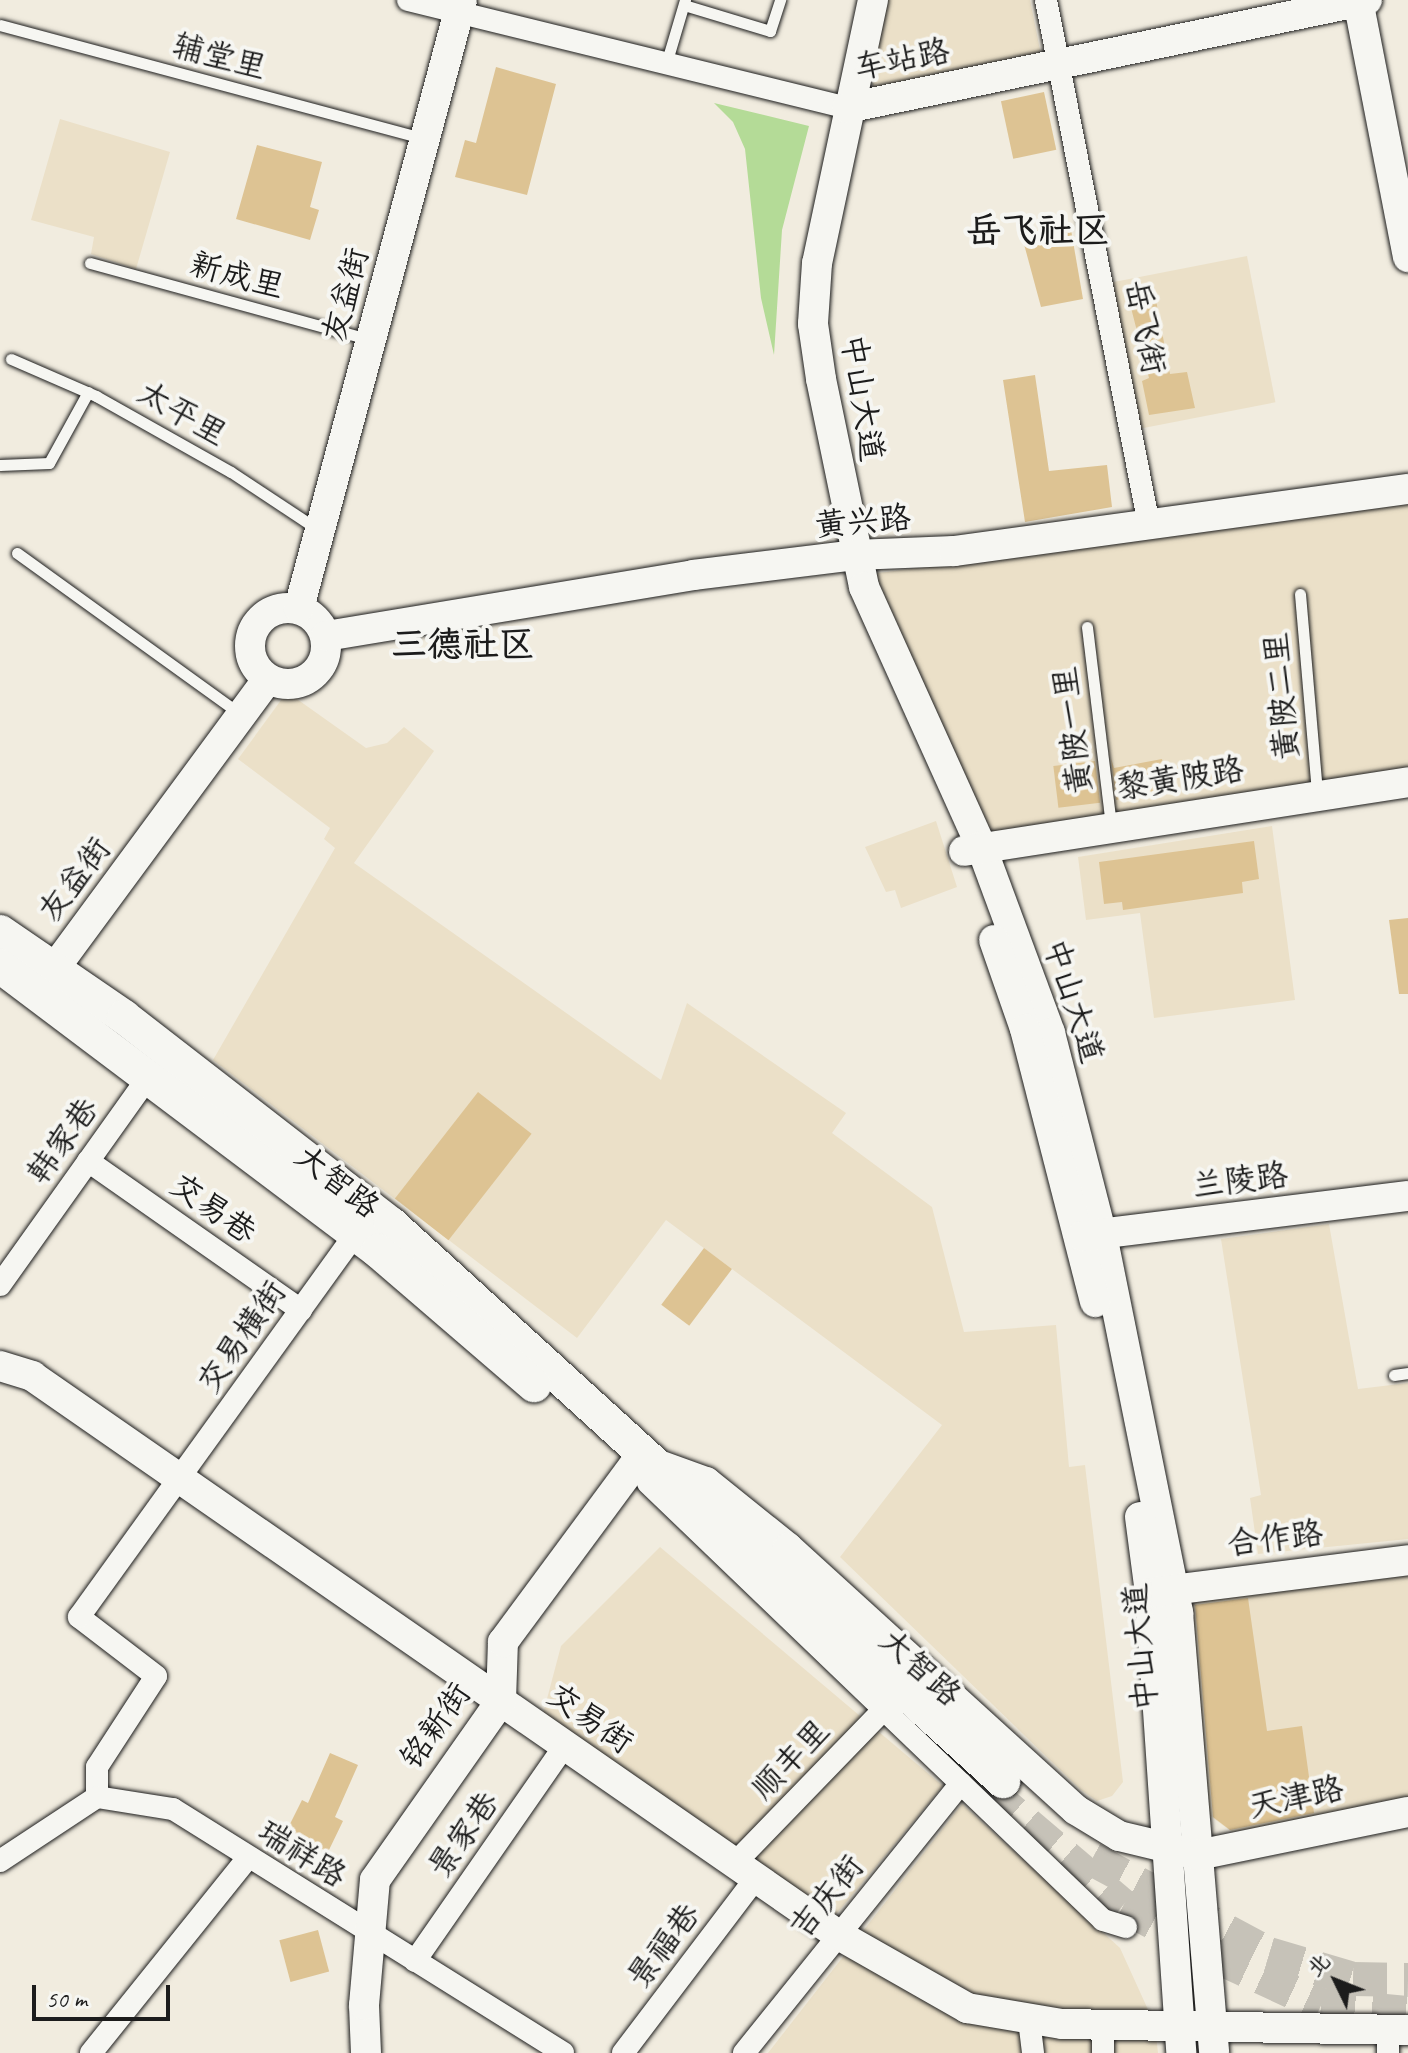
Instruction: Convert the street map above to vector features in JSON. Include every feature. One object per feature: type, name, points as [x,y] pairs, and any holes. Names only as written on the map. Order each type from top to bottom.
[{"type":"main road","name":"大智路","points":[[0,932],[54,969],[391,1224],[888,1705],[984,1785]]},
{"type":"main road","name":"大智路","points":[[0,966],[150,1075],[355,1234],[644,1470],[984,1785]]},
{"type":"street","name":"车站路","points":[[408,0],[460,7],[666,64],[838,106],[1058,65],[1361,1]]},
{"type":"street","name":"中山大道","points":[[838,106],[858,0]]},
{"type":"street","name":"中山大道","points":[[873,0],[838,106],[796,260],[796,339],[848,557],[972,848],[1025,1029],[1091,1236],[1121,1415],[1162,1590],[1198,1855],[1213,2041]]},
{"type":"street","name":"岳飞街","points":[[1046,0],[1149,525]]},
{"type":"street","points":[[1361,1],[1404,218],[1408,257]]},
{"type":"street","name":"友益街","points":[[299,608],[460,7]]},
{"type":"street","name":"黄兴路","points":[[326,636],[693,575],[848,557],[954,551],[1408,489]]},
{"type":"street","points":[[299,608],[311,614],[326,636],[324,660],[307,680],[294,684],[268,679],[250,654],[254,627],[273,610],[299,608]]},
{"type":"street","name":"友益街","points":[[54,969],[268,679]]},
{"type":"street","name":"黎黄陂路","points":[[972,848],[1408,782]]},
{"type":"street","name":"韩家巷","points":[[0,1285],[150,1075]]},
{"type":"street","name":"交易巷","points":[[88,1161],[301,1310]]},
{"type":"street","name":"兰陵路","points":[[1091,1236],[1408,1196]]},
{"type":"street","name":"交易横街","points":[[97,1797],[97,1767],[156,1676],[79,1617],[355,1234]]},
{"type":"street","name":"交易街","points":[[0,1366],[32,1376],[837,1934],[967,2008],[1103,2038],[1213,2041],[1394,2037]]},
{"type":"street","name":"铭新街","points":[[366,2053],[375,1880],[501,1701],[503,1642],[644,1470]]},
{"type":"street","name":"大智路","points":[[644,1470],[706,1482],[788,1548],[1076,1810],[1119,1836],[1198,1855]]},
{"type":"street","name":"合作路","points":[[1162,1590],[1408,1560]]},
{"type":"street","name":"中山大道","points":[[1162,1590],[1167,1847],[1180,2038]]},
{"type":"street","name":"顺丰里","points":[[746,1871],[888,1705]]},
{"type":"street","name":"景家巷","points":[[415,1961],[565,1745]]},
{"type":"street","name":"大智路","points":[[984,1785],[1103,1920],[1126,1927]]},
{"type":"street","name":"吉庆街","points":[[744,2053],[837,1934],[984,1785]]},
{"type":"street","name":"瑞祥路","points":[[97,1797],[115,1795],[173,1809],[563,2053]]},
{"type":"street","points":[[0,1861],[97,1797]]},
{"type":"street","name":"天津路","points":[[1198,1855],[1408,1812]]},
{"type":"street","points":[[91,2053],[248,1858]]},
{"type":"street","name":"景福巷","points":[[623,2053],[746,1871]]},
{"type":"street","points":[[1029,2020],[1033,2053]]},
{"type":"lane","points":[[666,64],[684,2],[770,31],[780,0]]},
{"type":"lane","name":"辅堂里","points":[[0,25],[425,139]]},
{"type":"lane","name":"新成里","points":[[90,263],[371,340]]},
{"type":"lane","name":"太平里","points":[[11,359],[88,392],[231,472],[320,530]]},
{"type":"lane","points":[[0,465],[49,463],[88,392]]},
{"type":"lane","points":[[17,553],[242,715]]},
{"type":"lane","name":"黄陂二里","points":[[1300,594],[1317,794]]},
{"type":"lane","name":"黄陂一里","points":[[1087,627],[1111,826]]},
{"type":"lane","points":[[1394,1375],[1408,1373]]},
{"type":"shaded area","points":[[879,0],[1030,0],[1041,55],[874,94],[867,35]]},
{"type":"shaded area","points":[[60,119],[170,152],[136,269],[91,254],[94,237],[31,220]]},
{"type":"shaded area","points":[[1247,256],[1275,402],[1141,428],[1113,282]]},
{"type":"shaded area","points":[[1408,504],[1408,768],[992,836],[863,575]]},
{"type":"shaded area","points":[[287,692],[366,748],[387,743],[404,727],[434,751],[354,863],[661,1080],[687,1003],[846,1113],[832,1133],[932,1207],[964,1332],[1056,1325],[1069,1467],[1085,1465],[1123,1782],[1112,1796],[1097,1801],[1081,1790],[840,1557],[942,1425],[666,1220],[577,1338],[213,1060],[335,848],[324,839],[330,828],[238,759]]},
{"type":"shaded area","points":[[936,821],[957,887],[901,908],[895,890],[886,892],[865,847]]},
{"type":"shaded area","points":[[1272,826],[1295,1000],[1154,1018],[1140,913],[1086,920],[1078,857]]},
{"type":"shaded area","points":[[1329,1224],[1358,1389],[1408,1383],[1408,1539],[1258,1554],[1250,1498],[1261,1495],[1221,1239]]},
{"type":"shaded area","points":[[660,1547],[943,1786],[833,1918],[543,1714],[561,1646]]},
{"type":"shaded area","points":[[1408,1573],[1408,1799],[1232,1832],[1209,1815],[1186,1598]]},
{"type":"shaded area","points":[[962,1804],[1120,1948],[1155,2025],[1158,2053],[768,2053]]},
{"type":"green space","points":[[714,103],[809,126],[782,230],[774,355],[761,298],[745,149],[733,122]]},
{"type":"building","points":[[496,67],[556,84],[527,195],[455,177],[465,140],[476,143]]},
{"type":"building","points":[[1044,92],[1056,150],[1013,159],[1001,101]]},
{"type":"building","points":[[257,145],[322,162],[310,207],[319,210],[310,240],[236,219]]},
{"type":"building","points":[[1070,224],[1083,299],[1041,307],[1021,233]]},
{"type":"building","points":[[1155,295],[1170,374],[1187,372],[1195,408],[1149,415],[1142,381],[1149,378],[1129,300]]},
{"type":"building","points":[[1035,375],[1049,471],[1107,465],[1112,507],[1025,522],[1003,380]]},
{"type":"building","points":[[1111,758],[1114,768],[1162,759],[1168,790],[1116,800]]},
{"type":"building","points":[[1095,761],[1100,803],[1058,808],[1053,766]]},
{"type":"building","points":[[1254,841],[1259,879],[1242,882],[1243,893],[1123,910],[1122,902],[1104,904],[1099,862]]},
{"type":"building","points":[[1408,918],[1408,994],[1399,994],[1389,920]]},
{"type":"building","points":[[478,1092],[532,1134],[448,1240],[395,1198]]},
{"type":"building","points":[[704,1248],[732,1269],[689,1326],[661,1305]]},
{"type":"building","points":[[1248,1598],[1267,1731],[1302,1726],[1314,1813],[1230,1830],[1213,1817],[1195,1605]]},
{"type":"building","points":[[330,1753],[358,1765],[335,1817],[343,1821],[328,1852],[286,1832],[302,1800],[308,1803]]},
{"type":"building","points":[[318,1930],[329,1972],[290,1982],[279,1940]]},
{"type":"tunnel","points":[[988,1791],[1123,1906],[1215,1956],[1321,2005],[1408,2013]]},
{"type":"tunnel","points":[[1092,1859],[1269,1954],[1353,1979],[1408,1980]]},
{"type":"district","name":"岳飞社区","points":[[1038,231]]},
{"type":"district","name":"三德社区","points":[[463,645]]}]
